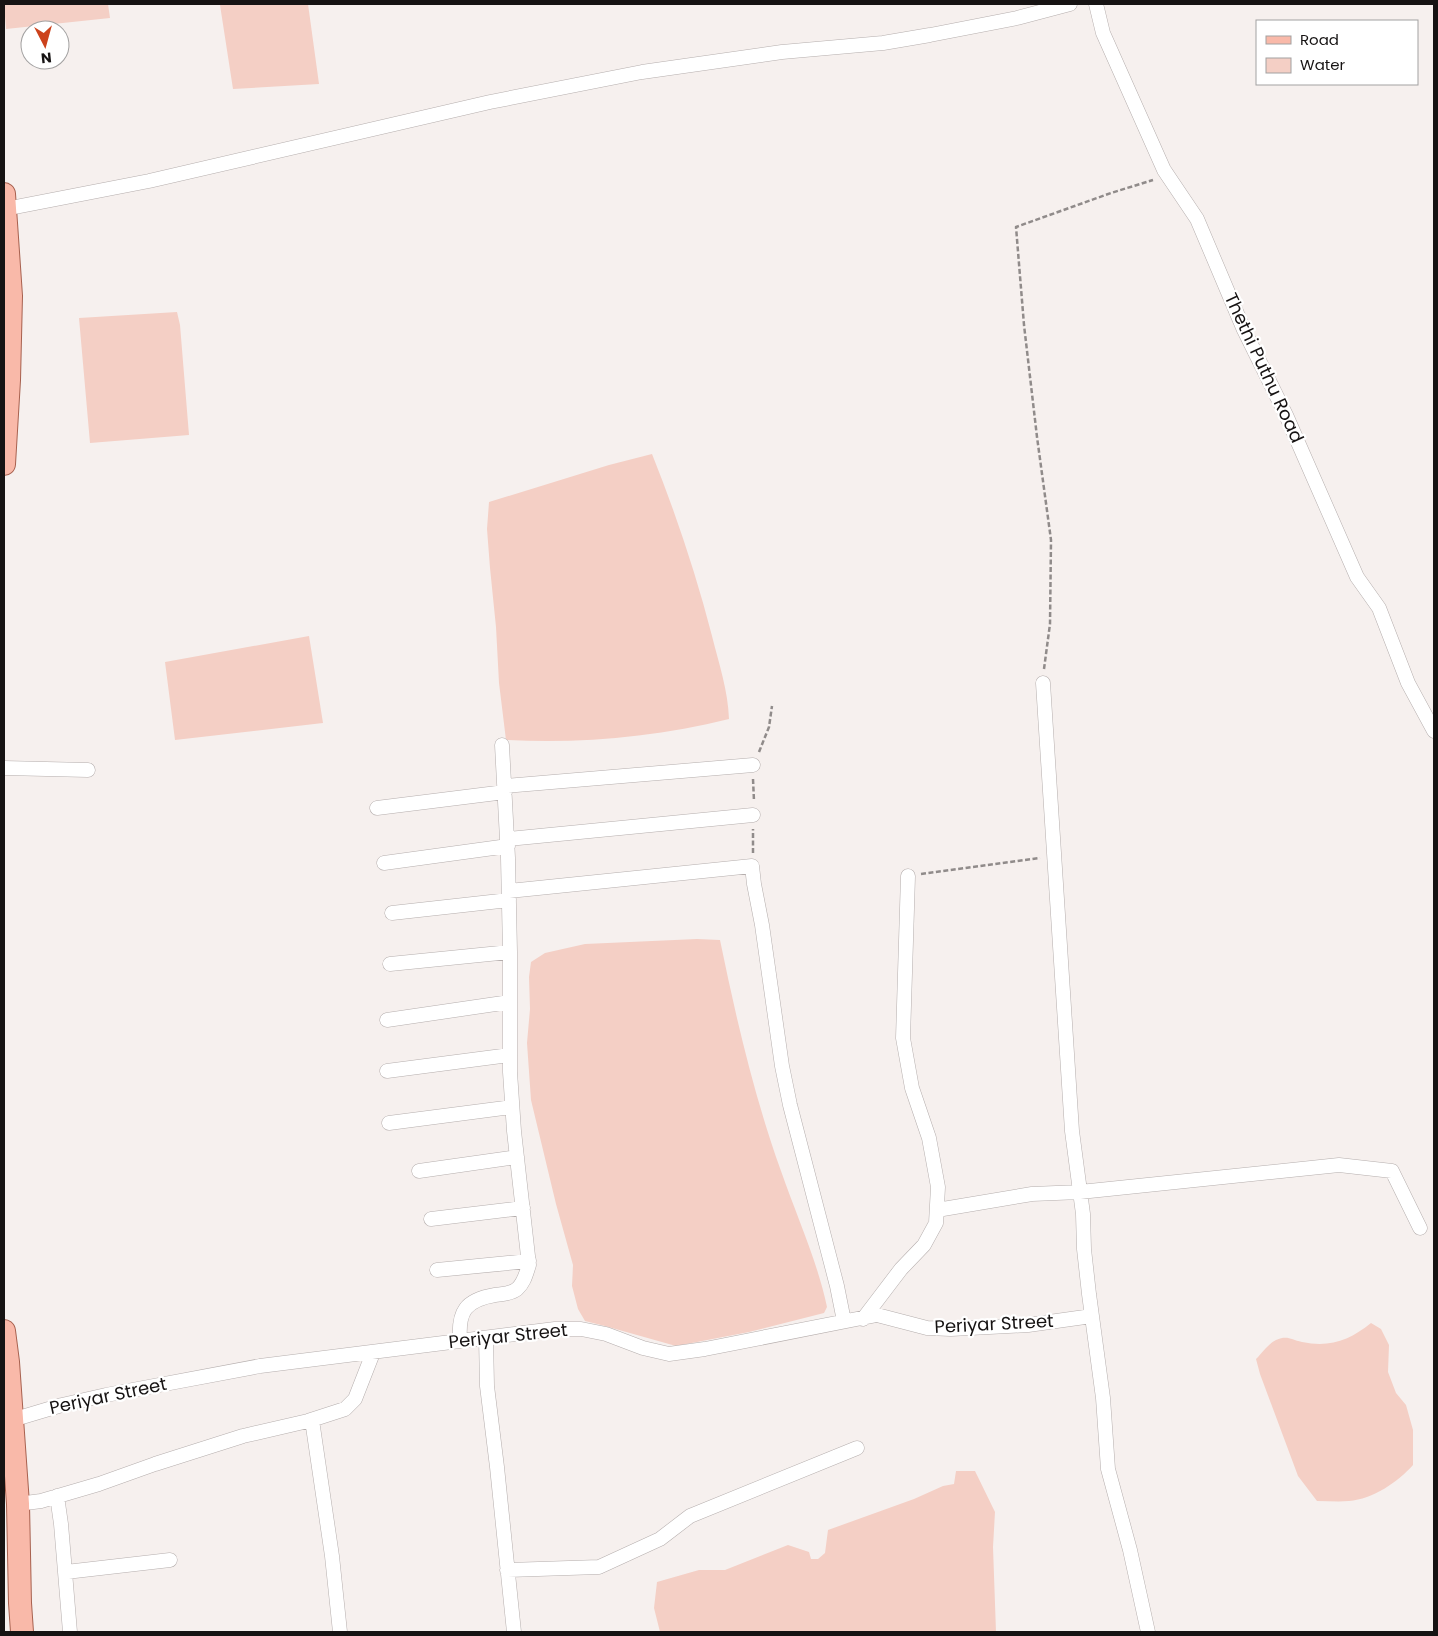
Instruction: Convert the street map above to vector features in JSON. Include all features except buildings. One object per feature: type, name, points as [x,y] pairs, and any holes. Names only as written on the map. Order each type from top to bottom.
[{"type":"main road","points":[[4,202],[10,296],[9,380],[4,464]]},
{"type":"main road","points":[[4,1331],[18,1504],[22,1632]]},
{"type":"street","points":[[4,202],[149,181],[490,102],[642,72],[782,52],[883,43],[1017,18],[1070,4]]},
{"type":"street","name":"Thethi Puthu Road","points":[[1096,4],[1103,33],[1130,96],[1168,176],[1197,219],[1244,330],[1286,415],[1357,577],[1379,608],[1408,683],[1434,731]]},
{"type":"street","points":[[1043,683],[1072,1131],[1083,1214],[1085,1258],[1103,1398],[1108,1469],[1130,1550],[1148,1632]]},
{"type":"street","points":[[460,1340],[460,1320],[465,1309],[480,1299],[510,1293],[518,1288],[526,1277],[529,1261],[512,1107],[508,842],[502,745]]},
{"type":"street","points":[[378,808],[505,789],[753,766]]},
{"type":"street","points":[[4,768],[88,770]]},
{"type":"street","points":[[384,864],[508,842],[753,814]]},
{"type":"street","points":[[392,913],[509,896],[752,866],[782,1066],[844,1321]]},
{"type":"street","points":[[863,1319],[901,1269],[924,1245],[936,1223],[938,1187],[928,1138],[912,1088],[903,1038],[908,876]]},
{"type":"street","points":[[390,964],[510,952]]},
{"type":"street","points":[[387,1020],[510,1002]]},
{"type":"street","points":[[387,1071],[510,1055]]},
{"type":"street","points":[[389,1123],[512,1107]]},
{"type":"street","points":[[419,1171],[517,1157]]},
{"type":"street","points":[[937,1210],[1032,1194],[1080,1192],[1339,1165],[1392,1172],[1420,1228]]},
{"type":"street","points":[[431,1219],[523,1208]]},
{"type":"street","points":[[437,1270],[529,1261]]},
{"type":"street","name":"Periyar Street","points":[[12,1420],[62,1405],[260,1366],[374,1353],[460,1340],[555,1330],[581,1329],[606,1334],[642,1348],[669,1354],[705,1349],[877,1316],[927,1328],[951,1329],[1028,1325],[1092,1316]]},
{"type":"street","points":[[486,1338],[487,1386],[514,1632]]},
{"type":"street","points":[[18,1504],[41,1501],[243,1436],[312,1420],[345,1409],[355,1398],[374,1353]]},
{"type":"street","points":[[312,1420],[332,1556],[340,1632]]},
{"type":"street","points":[[508,1570],[599,1567],[660,1539],[690,1516],[857,1448]]},
{"type":"street","points":[[57,1496],[66,1572],[70,1632]]},
{"type":"street","points":[[66,1572],[170,1560]]},
{"type":"path","points":[[1043,683],[1050,624],[1052,540],[1025,334],[1016,227],[1111,193],[1168,176]]},
{"type":"path","points":[[752,866],[753,766],[769,727],[772,706]]},
{"type":"path","points":[[908,876],[1054,856]]},
{"type":"water","points":[[4,4],[108,4],[110,18],[70,22],[70,20],[20,20],[20,28],[6,29]]},
{"type":"water","points":[[308,4],[319,84],[233,89],[220,5]]},
{"type":"water","points":[[177,312],[180,325],[189,435],[90,443],[79,318]]},
{"type":"water","points":[[652,454],[699,590],[723,677],[729,719],[646,735],[618,738],[562,741],[506,740],[499,683],[487,529],[489,502],[609,465]]},
{"type":"water","points":[[309,636],[323,723],[175,740],[165,662]]},
{"type":"water","points":[[697,939],[720,940],[739,1028],[762,1114],[812,1255],[827,1307],[824,1313],[749,1332],[676,1346],[585,1321],[578,1309],[572,1286],[573,1265],[531,1100],[527,1043],[530,1009],[529,977],[531,962],[545,953],[585,944]]},
{"type":"water","points":[[1371,1323],[1381,1329],[1389,1345],[1388,1372],[1396,1393],[1406,1405],[1413,1430],[1413,1465],[1400,1478],[1384,1489],[1367,1497],[1349,1501],[1317,1501],[1298,1476],[1256,1359],[1276,1340],[1287,1338],[1312,1344],[1331,1343],[1355,1334]]},
{"type":"water","points":[[956,1471],[975,1471],[995,1512],[993,1547],[996,1632],[660,1632],[654,1608],[657,1582],[699,1570],[725,1570],[788,1545],[809,1552],[811,1559],[818,1559],[825,1553],[828,1530],[914,1499],[943,1486],[954,1484]]}]
